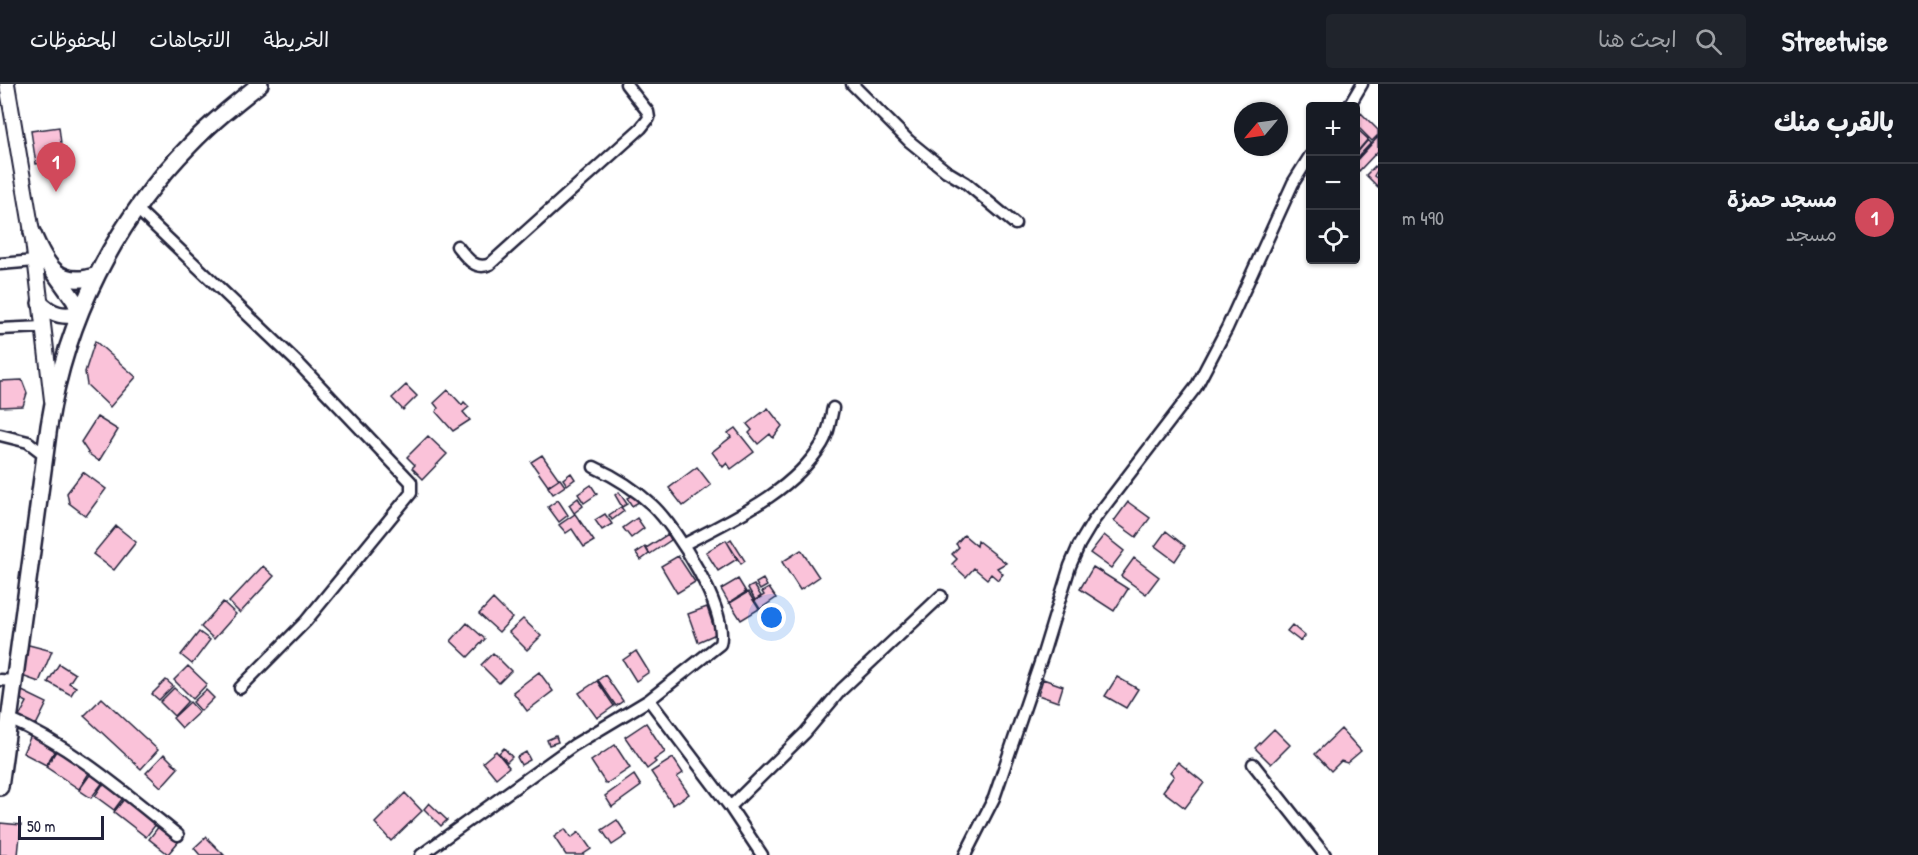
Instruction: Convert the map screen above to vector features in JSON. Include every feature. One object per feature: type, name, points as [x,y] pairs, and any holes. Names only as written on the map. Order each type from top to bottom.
[{"type":"main road","points":[[0,787],[9,719],[7,680],[52,404],[63,359],[80,312],[116,240],[137,209],[190,145],[260,84]]},
{"type":"main road","points":[[32,232],[42,255],[80,312]]},
{"type":"main road","points":[[53,271],[75,279],[97,275]]},
{"type":"main road","points":[[40,303],[54,314],[71,315],[80,312]]},
{"type":"street","points":[[7,84],[32,232],[52,404]]},
{"type":"street","points":[[457,246],[478,266],[484,267],[490,264],[641,128],[649,118],[648,112],[626,84]]},
{"type":"street","points":[[852,84],[909,141],[946,171],[966,183],[1015,224]]},
{"type":"street","points":[[1351,102],[1362,84]]},
{"type":"street","points":[[964,855],[994,798],[1070,566],[1079,545],[1094,520],[1197,387],[1227,328],[1293,183],[1306,164]]},
{"type":"street","points":[[137,209],[299,364],[411,482],[412,486],[411,493],[306,621],[240,688]]},
{"type":"street","points":[[0,264],[35,261]]},
{"type":"street","points":[[0,329],[43,327]]},
{"type":"street","points":[[683,545],[744,512],[785,485],[822,444],[827,434],[833,408]]},
{"type":"street","points":[[0,435],[28,442],[45,454]]},
{"type":"street","points":[[421,855],[574,745],[649,700],[720,644],[722,627],[711,595],[683,545],[654,506],[623,481],[594,467]]},
{"type":"street","points":[[730,807],[805,733],[841,690],[941,596]]},
{"type":"street","points":[[649,700],[730,807],[762,855]]},
{"type":"street","points":[[9,719],[38,732],[90,765],[178,836]]},
{"type":"street","points":[[1253,764],[1325,855]]},
{"type":"building","points":[[1360,114],[1378,130],[1378,135],[1372,141],[1360,129]]},
{"type":"building","points":[[59,127],[63,160],[36,164],[31,131]]},
{"type":"building","points":[[1360,132],[1368,139],[1360,148]]},
{"type":"building","points":[[1378,137],[1378,151],[1360,170],[1360,157]]},
{"type":"building","points":[[1368,140],[1371,143],[1360,155],[1360,149]]},
{"type":"building","points":[[1375,166],[1378,169],[1374,176],[1378,179],[1378,187],[1366,175]]},
{"type":"building","points":[[95,341],[136,377],[110,407],[87,385],[85,372]]},
{"type":"building","points":[[22,380],[27,393],[23,406],[0,407],[0,381]]},
{"type":"building","points":[[406,385],[417,396],[403,410],[392,398]]},
{"type":"building","points":[[448,390],[462,405],[464,402],[469,407],[463,412],[470,420],[453,431],[436,412],[438,408],[434,403]]},
{"type":"building","points":[[768,408],[782,426],[773,438],[770,434],[758,444],[749,433],[752,430],[747,424]]},
{"type":"building","points":[[97,417],[118,430],[99,461],[89,454],[81,442]]},
{"type":"building","points":[[735,428],[754,452],[731,469],[727,463],[723,467],[712,452],[731,437],[728,433]]},
{"type":"building","points":[[428,436],[447,454],[423,479],[412,468],[415,465],[407,457]]},
{"type":"building","points":[[542,455],[559,479],[548,486],[531,462]]},
{"type":"building","points":[[697,467],[711,485],[683,506],[669,488]]},
{"type":"building","points":[[83,472],[106,489],[86,516],[69,503],[67,493]]},
{"type":"building","points":[[571,473],[575,479],[567,485],[563,479]]},
{"type":"building","points":[[560,479],[565,486],[553,494],[548,487]]},
{"type":"building","points":[[591,485],[597,494],[584,503],[578,494]]},
{"type":"building","points":[[619,492],[627,504],[622,507],[615,495]]},
{"type":"building","points":[[634,494],[639,502],[632,506],[627,498]]},
{"type":"building","points":[[578,498],[583,506],[574,513],[569,505]]},
{"type":"building","points":[[558,500],[568,515],[559,522],[548,507]]},
{"type":"building","points":[[1128,502],[1150,518],[1136,537],[1114,521]]},
{"type":"building","points":[[621,507],[624,511],[612,520],[609,515]]},
{"type":"building","points":[[575,514],[594,541],[584,547],[572,529],[566,533],[559,525]]},
{"type":"building","points":[[605,514],[612,524],[602,530],[595,520]]},
{"type":"building","points":[[637,518],[644,528],[631,538],[623,528]]},
{"type":"building","points":[[116,526],[136,542],[114,570],[93,554]]},
{"type":"building","points":[[1166,531],[1185,546],[1175,561],[1155,546]]},
{"type":"building","points":[[668,534],[671,540],[650,554],[646,548]]},
{"type":"building","points":[[964,535],[977,546],[978,541],[1006,563],[997,568],[1003,574],[998,580],[991,574],[987,579],[974,568],[966,577],[952,564],[957,559],[952,554],[959,547],[956,544]]},
{"type":"building","points":[[1104,535],[1124,551],[1111,568],[1090,553]]},
{"type":"building","points":[[731,539],[745,561],[741,564],[727,542]]},
{"type":"building","points":[[726,540],[737,559],[718,571],[706,552]]},
{"type":"building","points":[[645,547],[649,554],[641,560],[636,553]]},
{"type":"building","points":[[801,550],[819,577],[800,590],[782,562]]},
{"type":"building","points":[[678,556],[695,582],[677,593],[661,566]]},
{"type":"building","points":[[1134,558],[1159,577],[1146,594],[1121,576]]},
{"type":"building","points":[[263,566],[274,576],[240,613],[229,602]]},
{"type":"building","points":[[1093,567],[1128,589],[1114,611],[1080,589]]},
{"type":"building","points":[[738,579],[746,592],[729,603],[721,589]]},
{"type":"building","points":[[763,579],[767,586],[760,590],[756,583]]},
{"type":"building","points":[[754,585],[761,596],[755,600],[748,588]]},
{"type":"building","points":[[769,588],[776,598],[760,609],[755,601],[764,595],[762,592]]},
{"type":"building","points":[[748,592],[759,609],[741,620],[730,603]]},
{"type":"building","points":[[493,599],[512,618],[499,632],[479,614]]},
{"type":"building","points":[[223,602],[236,614],[214,639],[201,627]]},
{"type":"building","points":[[707,607],[716,634],[698,642],[688,614]]},
{"type":"building","points":[[523,619],[541,636],[527,650],[509,632]]},
{"type":"building","points":[[467,623],[485,639],[468,657],[451,641]]},
{"type":"building","points":[[1292,625],[1305,636],[1300,641],[1287,631]]},
{"type":"building","points":[[199,632],[210,640],[192,664],[181,655]]},
{"type":"building","points":[[25,644],[52,651],[39,682],[22,676]]},
{"type":"building","points":[[636,651],[649,672],[636,681],[623,660]]},
{"type":"building","points":[[493,653],[511,671],[499,683],[481,665]]},
{"type":"building","points":[[59,664],[75,674],[69,683],[76,687],[71,695],[48,682]]},
{"type":"building","points":[[188,666],[207,684],[193,699],[174,680]]},
{"type":"building","points":[[539,672],[553,691],[527,711],[513,692]]},
{"type":"building","points":[[605,675],[623,701],[616,706],[598,680]]},
{"type":"building","points":[[1117,677],[1138,689],[1126,708],[1105,696]]},
{"type":"building","points":[[1043,679],[1063,686],[1058,702],[1038,695]]},
{"type":"building","points":[[166,680],[173,686],[159,700],[152,694]]},
{"type":"building","points":[[597,681],[614,706],[597,718],[579,693]]},
{"type":"building","points":[[174,688],[188,701],[174,716],[160,702]]},
{"type":"building","points":[[18,689],[47,703],[36,725],[19,717],[27,702],[15,696]]},
{"type":"building","points":[[206,690],[214,698],[201,711],[193,702]]},
{"type":"building","points":[[102,698],[158,750],[141,769],[84,716]]},
{"type":"building","points":[[190,702],[199,712],[182,728],[173,718]]},
{"type":"building","points":[[646,723],[665,752],[647,769],[625,737]]},
{"type":"building","points":[[1274,729],[1290,745],[1271,764],[1255,748]]},
{"type":"building","points":[[1341,729],[1361,751],[1347,763],[1341,761],[1331,771],[1315,754]]},
{"type":"building","points":[[32,733],[56,749],[46,765],[23,753]]},
{"type":"building","points":[[556,736],[558,742],[549,745],[547,740]]},
{"type":"building","points":[[615,745],[630,768],[606,784],[591,761]]},
{"type":"building","points":[[58,748],[91,770],[79,789],[46,767]]},
{"type":"building","points":[[504,748],[512,757],[507,762],[499,753]]},
{"type":"building","points":[[496,751],[509,767],[496,778],[483,762]]},
{"type":"building","points":[[526,752],[530,760],[521,765],[517,757]]},
{"type":"building","points":[[164,754],[178,768],[161,787],[146,773]]},
{"type":"building","points":[[673,758],[683,773],[677,777],[689,794],[673,805],[651,772]]},
{"type":"building","points":[[1178,762],[1204,783],[1185,808],[1163,791],[1174,776],[1170,772]]},
{"type":"building","points":[[92,772],[104,781],[91,798],[79,790]]},
{"type":"building","points":[[634,775],[641,786],[612,807],[605,796]]},
{"type":"building","points":[[105,781],[125,795],[114,810],[95,796]]},
{"type":"building","points":[[405,793],[422,811],[391,841],[375,823]]},
{"type":"building","points":[[125,798],[157,823],[146,837],[114,812]]},
{"type":"building","points":[[429,803],[447,820],[441,826],[424,809]]},
{"type":"building","points":[[617,820],[627,835],[612,845],[602,830]]},
{"type":"building","points":[[0,823],[21,825],[18,855],[0,855]]},
{"type":"building","points":[[159,826],[179,841],[168,854],[149,839]]},
{"type":"building","points":[[565,829],[571,838],[579,832],[591,849],[582,855],[566,855],[554,837]]},
{"type":"building","points":[[206,837],[224,855],[200,855],[194,848]]},
{"type":"place","name":"مسجد حمزة","points":[[56,192]]}]
